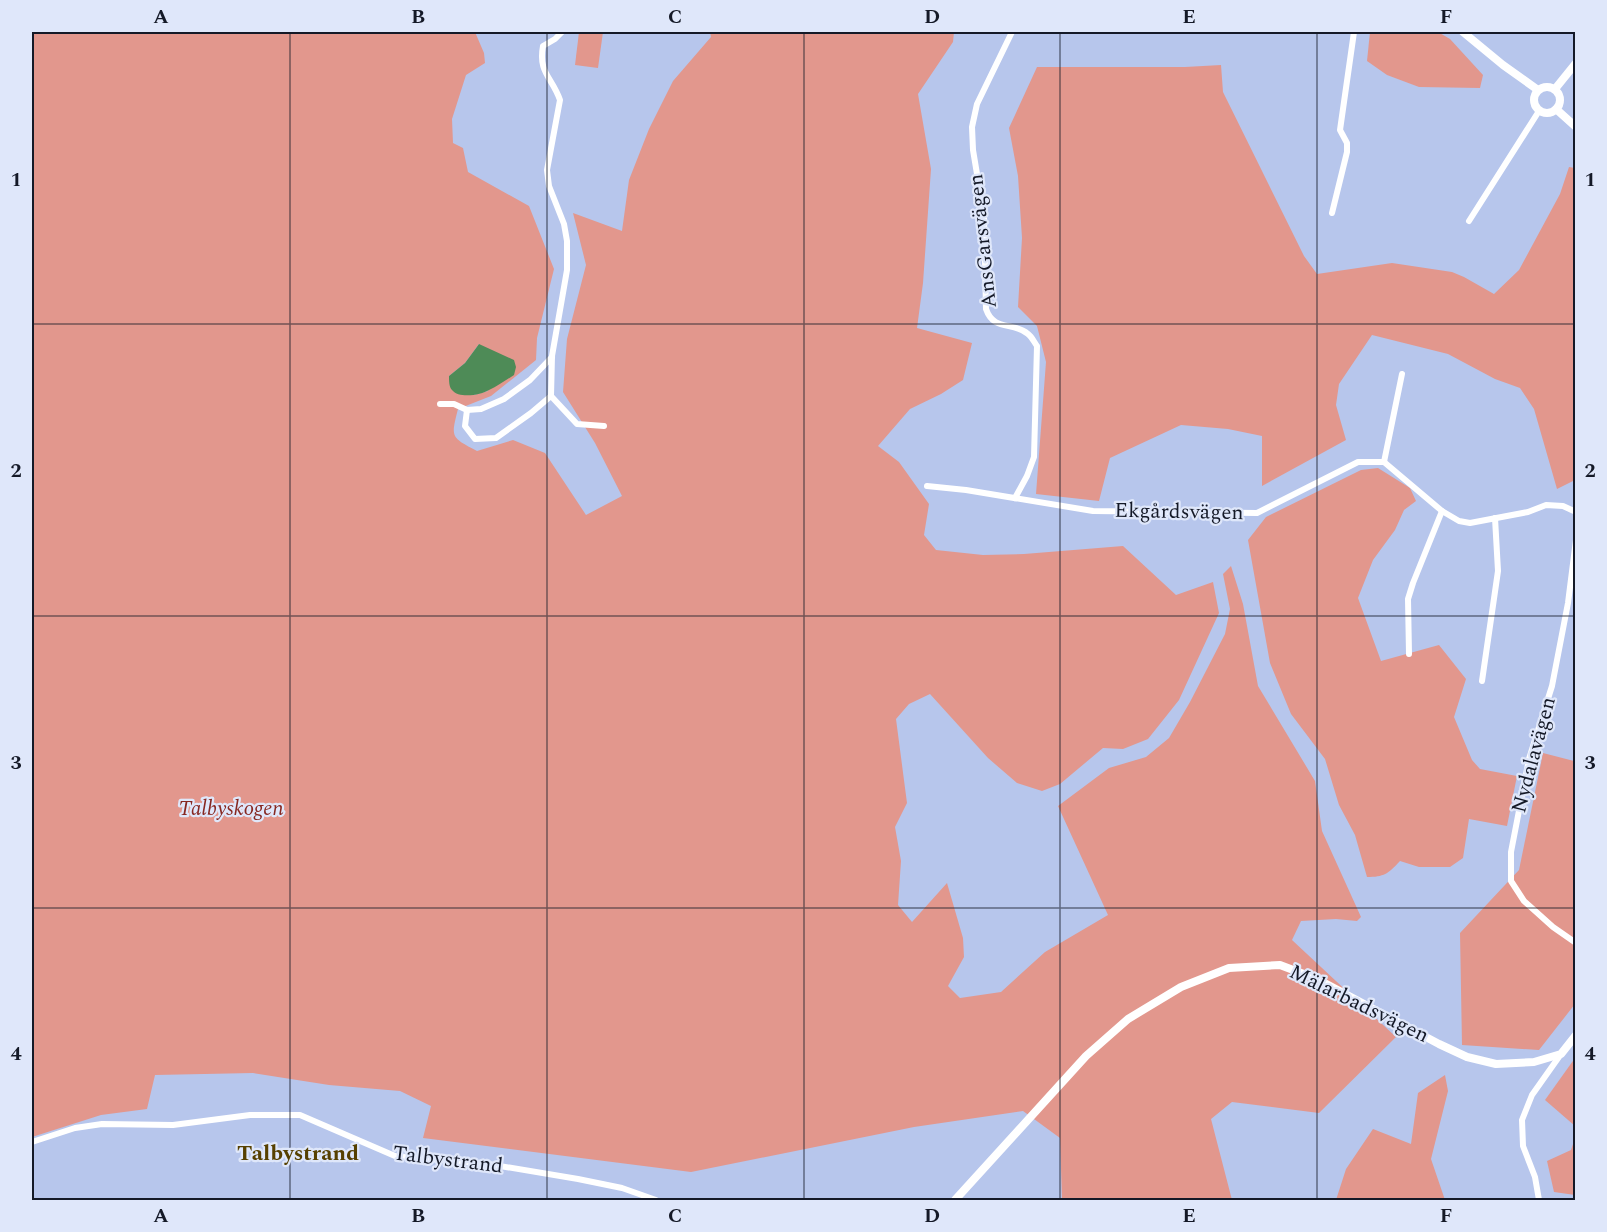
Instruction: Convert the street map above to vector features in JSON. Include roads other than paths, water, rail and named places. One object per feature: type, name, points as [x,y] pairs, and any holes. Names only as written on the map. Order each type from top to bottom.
[{"type":"street","points":[[562,32],[543,46],[541,59],[544,71],[556,89],[560,100],[548,170],[549,186],[564,224],[567,241],[567,270],[552,356],[551,396],[577,423],[604,426]]},
{"type":"street","name":"AnsGarsvägen","points":[[1012,32],[977,104],[972,127],[973,150],[984,216],[986,309],[989,317],[999,324],[1017,327],[1029,335],[1036,346],[1034,458],[1027,477],[1015,498]]},
{"type":"street","points":[[1332,213],[1347,152],[1347,143],[1340,130],[1354,32]]},
{"type":"street","points":[[1463,32],[1538,90]]},
{"type":"street","points":[[1555,89],[1575,63]]},
{"type":"street","points":[[1546,86],[1555,89],[1560,99],[1556,109],[1549,113],[1539,111],[1533,102],[1538,90],[1546,86]]},
{"type":"street","points":[[1556,109],[1575,127]]},
{"type":"street","points":[[1469,221],[1539,111]]},
{"type":"street","points":[[440,404],[454,404],[467,410],[481,409],[504,399],[530,380],[552,356]]},
{"type":"street","points":[[1402,374],[1384,462],[1442,511],[1459,521],[1470,523],[1528,513],[1546,505],[1563,506],[1575,512]]},
{"type":"street","points":[[467,410],[465,426],[475,439],[496,438],[551,396]]},
{"type":"street","name":"Ekgårdsvägen","points":[[927,486],[966,490],[1093,511],[1257,513],[1358,462],[1384,462]]},
{"type":"street","points":[[1408,654],[1408,599],[1442,511]]},
{"type":"street","points":[[1482,681],[1498,572],[1495,518]]},
{"type":"street","name":"Nydalavägen","points":[[1575,540],[1568,603],[1552,686],[1529,759],[1511,852],[1511,881],[1524,901],[1575,944]]},
{"type":"street","name":"Mälarbadsvägen","points":[[955,1200],[1086,1056],[1128,1019],[1181,987],[1229,968],[1280,965],[1317,979],[1467,1057],[1496,1064],[1534,1062],[1561,1054]]},
{"type":"street","points":[[1539,1200],[1535,1178],[1523,1146],[1522,1120],[1532,1095],[1575,1035]]},
{"type":"street","name":"Talbystrand","points":[[32,1143],[75,1128],[102,1124],[173,1125],[250,1115],[300,1115],[395,1156],[488,1164],[578,1179],[622,1188],[656,1200]]},
{"type":"district","name":"Talbystrand","points":[[298,1153]]},
{"type":"park label","name":"Talbyskogen","points":[[231,809]]}]
